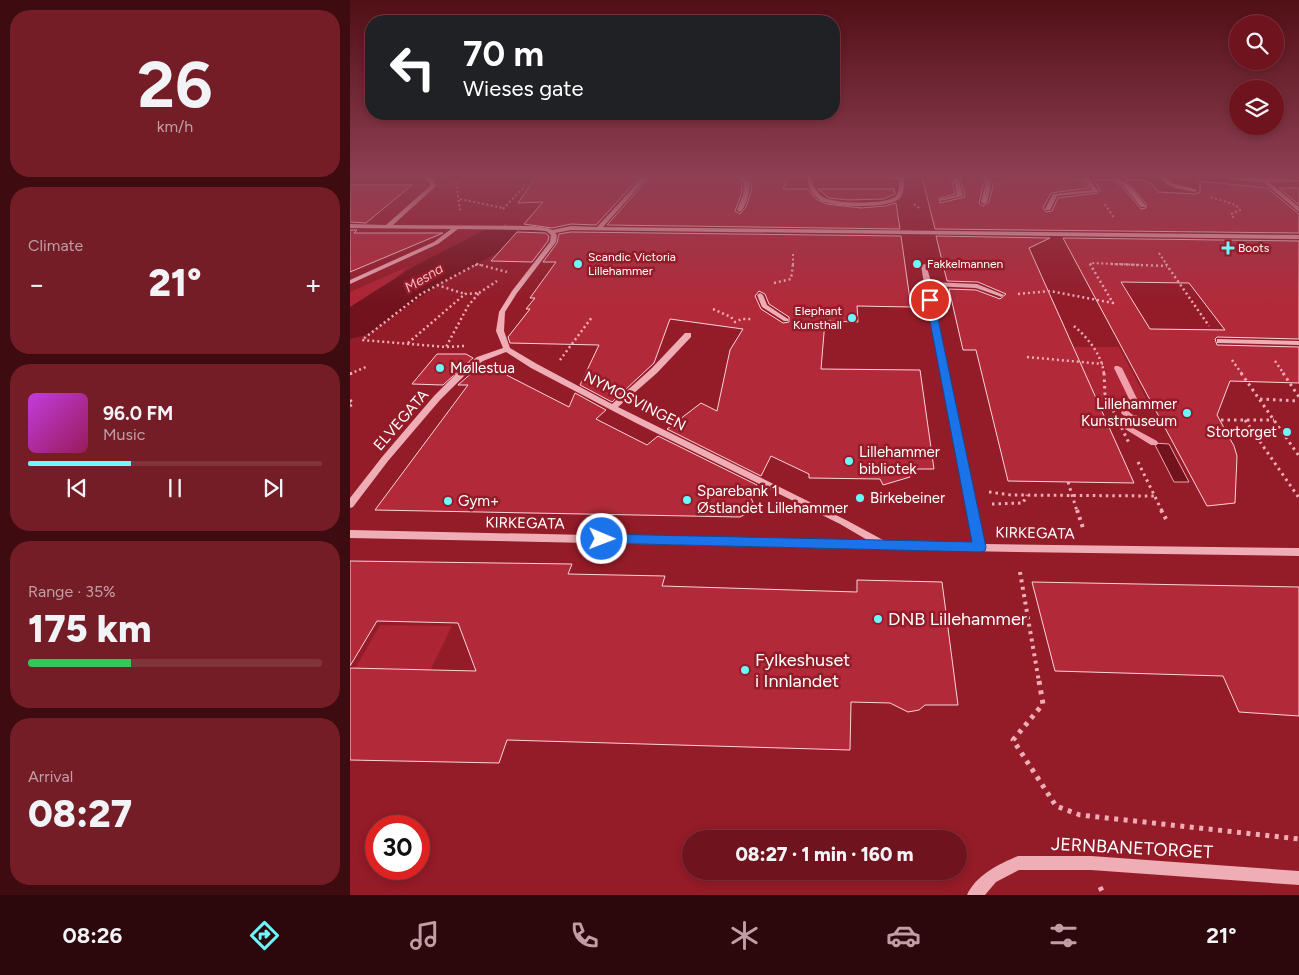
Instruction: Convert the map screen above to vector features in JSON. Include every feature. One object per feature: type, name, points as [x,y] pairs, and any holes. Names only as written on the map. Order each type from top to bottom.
[{"type":"street","points":[[387,227],[396,219]]},
{"type":"street","points":[[598,229],[607,219]]},
{"type":"street","points":[[350,226],[539,228],[552,232],[571,228],[1299,237]]},
{"type":"street","points":[[350,282],[436,243],[457,227]]},
{"type":"street","points":[[507,349],[500,331],[502,312],[514,292],[553,242],[554,235],[552,232]]},
{"type":"street","points":[[924,265],[980,547]]},
{"type":"street","points":[[927,284],[977,286],[1001,295]]},
{"type":"street","points":[[760,295],[764,306],[786,320]]},
{"type":"street","points":[[613,406],[654,371],[688,335]]},
{"type":"street","points":[[1220,341],[1299,343]]},
{"type":"street","name":"NYMOSVINGEN","points":[[507,349],[534,366],[639,421],[884,544]]},
{"type":"street","name":"ELVEGATA","points":[[350,505],[437,398],[466,369],[480,359],[507,349]]},
{"type":"street","name":"KIRKEGATA","points":[[350,534],[1299,552]]},
{"type":"street","name":"JERNBANETORGET","points":[[975,895],[990,877],[1018,863],[1091,863],[1299,878]]},
{"type":"path","points":[[457,227],[460,219]]},
{"type":"path","points":[[1115,219],[1126,235]]},
{"type":"path","points":[[760,295],[774,283],[791,279],[793,252]]},
{"type":"path","points":[[1001,295],[1050,291],[1113,302],[1090,263],[1168,266]]},
{"type":"path","points":[[500,280],[479,293],[468,306],[446,347],[362,340],[416,298],[477,264],[511,273]]},
{"type":"path","points":[[437,285],[465,294],[479,293]]},
{"type":"path","points":[[408,344],[465,294]]},
{"type":"path","points":[[409,296],[416,298]]},
{"type":"path","points":[[713,309],[735,322]]},
{"type":"path","points":[[557,365],[592,317]]},
{"type":"path","points":[[1074,326],[1086,336],[1103,364],[1105,394],[1129,443]]},
{"type":"path","points":[[1028,357],[1059,362],[1103,364]]},
{"type":"path","points":[[350,374],[368,366]]},
{"type":"path","points":[[1286,378],[1299,396]]},
{"type":"path","points":[[1260,399],[1299,401]]},
{"type":"path","points":[[350,400],[353,404],[350,406]]},
{"type":"path","points":[[1221,420],[1274,420]]},
{"type":"path","points":[[1245,420],[1299,498]]},
{"type":"path","points":[[1138,462],[1166,519]]},
{"type":"path","points":[[1068,482],[1074,495],[1083,528]]},
{"type":"path","points":[[980,491],[1027,495],[1155,496]]},
{"type":"path","points":[[991,504],[1023,503],[1027,495]]},
{"type":"path","points":[[1020,572],[1043,704],[1013,740],[1056,806],[1080,815],[1299,839]]},
{"type":"shaded area","points":[[409,266],[381,292],[350,314],[350,292]]},
{"type":"shaded area","points":[[1074,347],[1119,347],[1149,404],[1096,403],[1060,360],[1080,361]]},
{"type":"shaded area","points":[[380,625],[452,626],[431,669],[355,669]]},
{"type":"water","points":[[506,225],[519,236],[450,273],[420,265]]},
{"type":"water","points":[[419,271],[441,277],[401,298],[398,304],[350,334],[350,319]]},
{"type":"water","points":[[1154,443],[1169,444],[1189,482],[1174,482]]},
{"type":"pier","points":[[519,219],[558,220],[519,236],[483,236]]},
{"type":"building","points":[[350,219],[371,219],[366,223],[350,222]]},
{"type":"building","points":[[529,219],[602,219],[596,225],[571,224],[552,228],[524,224]]},
{"type":"building","points":[[613,219],[898,219],[900,229],[607,225]]},
{"type":"building","points":[[932,219],[1299,219],[1299,233],[935,229]]},
{"type":"building","points":[[350,230],[357,230],[354,233],[443,233],[350,272]]},
{"type":"building","points":[[517,232],[545,233],[549,236],[548,241],[532,262],[491,261]]},
{"type":"building","points":[[571,232],[901,236],[911,307],[857,306],[858,322],[825,321],[821,369],[920,370],[934,469],[909,469],[910,477],[883,485],[880,479],[809,478],[809,474],[771,456],[761,476],[667,429],[701,403],[717,411],[730,350],[743,329],[670,319],[654,363],[612,402],[580,385],[599,345],[510,343],[508,337],[530,309],[526,309],[535,298],[530,298],[556,262],[543,262],[557,243],[559,234]],"holes":[[[759,291],[765,294],[769,304],[789,317],[789,322],[783,323],[761,309],[755,296]]]},
{"type":"building","points":[[936,236],[1050,238],[1029,248],[1134,483],[1008,481],[976,350],[963,350],[949,289],[976,290],[1000,299],[1006,294],[978,282],[947,281]]},
{"type":"building","points":[[1063,238],[1299,241],[1299,339],[1217,337],[1215,339],[1217,345],[1299,347],[1299,383],[1230,381],[1217,415],[1234,446],[1237,456],[1235,503],[1207,506]],"holes":[[[1121,282],[1189,283],[1225,330],[1150,329]]]},
{"type":"building","points":[[437,354],[466,354],[473,358],[443,385],[412,384]]},
{"type":"building","points":[[483,363],[569,407],[575,393],[606,410],[596,419],[647,445],[658,436],[757,485],[751,498],[756,509],[740,517],[375,510],[468,385],[458,385]]},
{"type":"building","name":"Fylkeshuset i Innlandet","points":[[350,561],[572,564],[568,574],[665,576],[662,586],[857,592],[857,580],[942,582],[958,705],[925,705],[919,710],[908,712],[890,703],[851,702],[850,750],[507,740],[499,763],[350,760],[350,668],[476,671],[458,623],[377,621],[350,666]]},
{"type":"building","points":[[1032,582],[1299,587],[1299,716],[1239,712],[1223,676],[1055,671]]},
{"type":"waterway","name":"Mesna","points":[[350,326],[427,275],[501,236]]},
{"type":"waterway","points":[[1118,368],[1137,407],[1127,409],[1125,413],[1130,417],[1145,420],[1145,422],[1129,426],[1129,429],[1154,443]]},
{"type":"place","name":"Boots","points":[[1228,248]]},
{"type":"place","name":"Scandic Victoria Lillehammer","points":[[578,264]]},
{"type":"place","name":"Fakkelmannen","points":[[917,264]]},
{"type":"place","name":"Elephant Kunsthall","points":[[852,318]]},
{"type":"place","name":"Møllestua","points":[[440,368]]},
{"type":"place","name":"Lillehammer Kunstmuseum","points":[[1187,413]]},
{"type":"place","name":"Stortorget","points":[[1287,432]]},
{"type":"place","name":"Lillehammer bibliotek","points":[[849,461]]},
{"type":"place","name":"Birkebeiner","points":[[860,498]]},
{"type":"place","name":"Sparebank 1 Østlandet Lillehammer","points":[[687,500]]},
{"type":"place","name":"Gym+","points":[[448,501]]},
{"type":"place","name":"DNB Lillehammer","points":[[878,619]]},
{"type":"place","name":"Fylkeshuset i Innlandet","points":[[745,670]]},
{"type":"route","points":[[602,539],[980,547],[930,300]]}]
